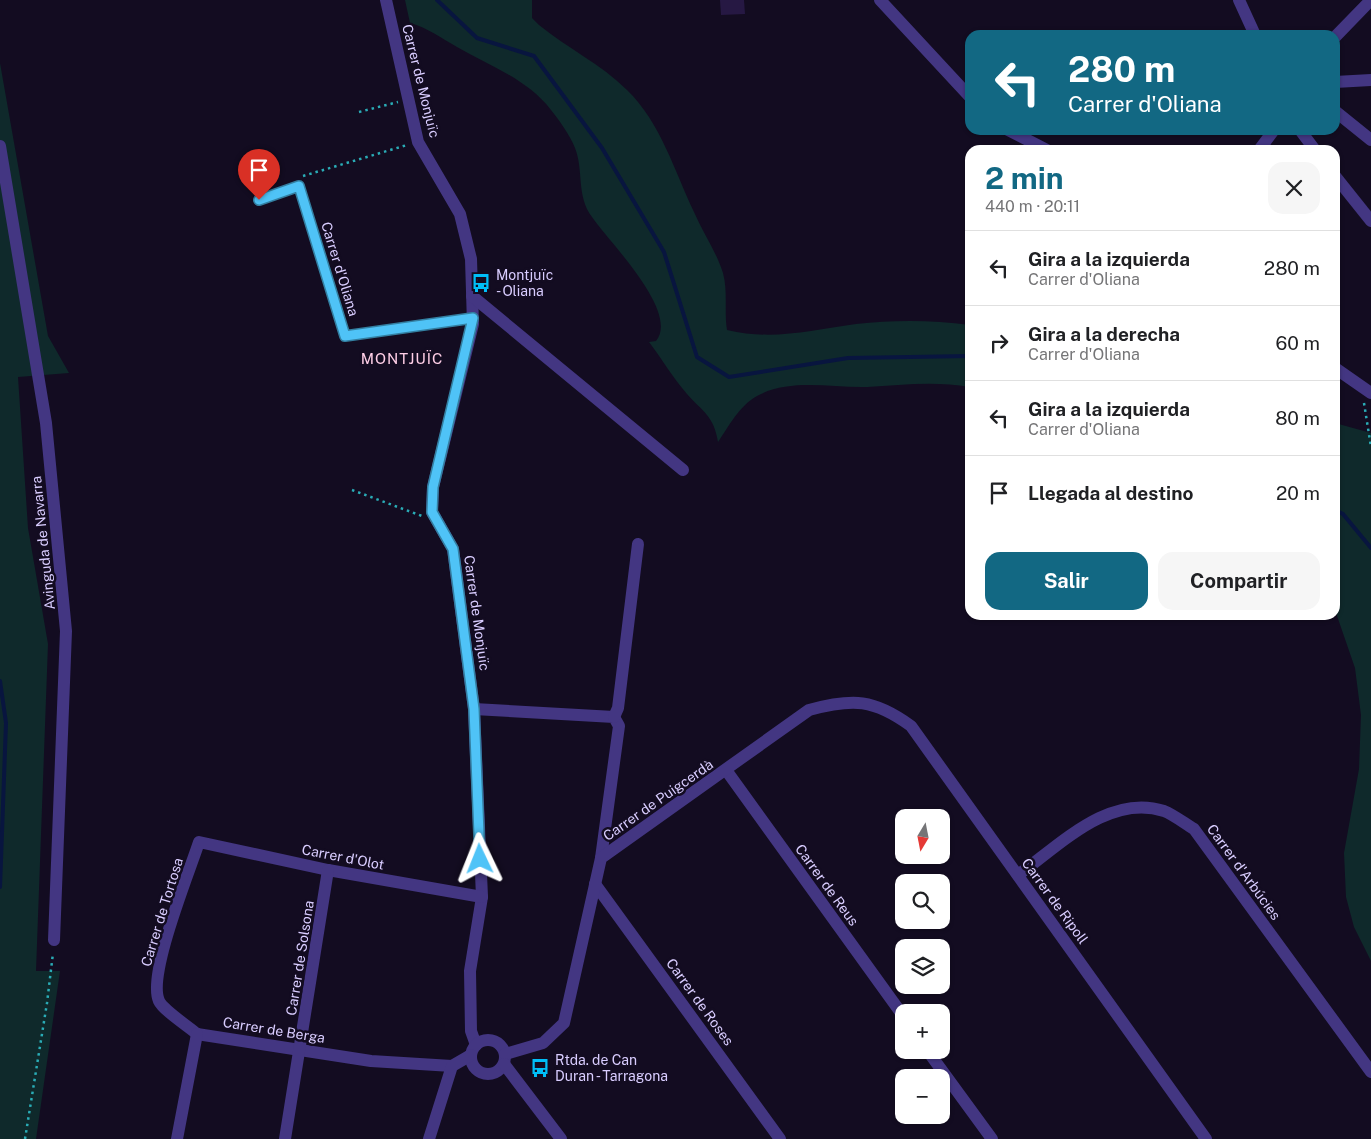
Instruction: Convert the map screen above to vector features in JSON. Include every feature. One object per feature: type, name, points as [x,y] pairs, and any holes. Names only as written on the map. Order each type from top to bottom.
[{"type":"street","name":"Carrer de Monjuïc","points":[[386,0],[418,142],[460,214],[471,259],[473,318],[433,487],[432,512],[453,549],[474,709],[482,897],[470,971],[471,1031],[474,1050]]},
{"type":"street","points":[[880,0],[965,90]]},
{"type":"street","points":[[1239,0],[1253,30]]},
{"type":"street","points":[[1340,32],[1371,0]]},
{"type":"street","points":[[1340,82],[1371,80]]},
{"type":"street","points":[[1340,115],[1371,140]]},
{"type":"street","points":[[1018,135],[1037,145]]},
{"type":"street","points":[[1262,145],[1270,135]]},
{"type":"street","name":"Avinguda de Navarra","points":[[0,146],[46,423],[66,631],[54,940]]},
{"type":"street","points":[[1340,182],[1371,221]]},
{"type":"street","points":[[472,296],[683,470]]},
{"type":"street","points":[[1340,372],[1367,391]]},
{"type":"street","points":[[614,717],[618,708],[638,544]]},
{"type":"street","name":"Carrer de Puigcerdà","points":[[504,1059],[543,1043],[564,1023],[601,858],[809,710],[839,702],[861,703]]},
{"type":"street","name":"Carrer de Ripoll","points":[[861,703],[889,711],[911,726],[1206,1139]]},
{"type":"street","points":[[474,709],[614,717]]},
{"type":"street","points":[[601,858],[619,726],[614,717]]},
{"type":"street","name":"Carrer de Reus","points":[[726,770],[895,1005]]},
{"type":"street","name":"Carrer d'Arbúcies","points":[[1018,875],[1100,815],[1119,809],[1143,807],[1165,811],[1194,829],[1371,1072]]},
{"type":"street","name":"Carrer d'Olot","points":[[199,842],[328,870],[482,897]]},
{"type":"street","name":"Carrer de Tortosa","points":[[197,1034],[160,1002],[156,985],[168,933],[199,842]]},
{"type":"street","name":"Carrer de Solsona","points":[[286,1139],[328,870]]},
{"type":"street","name":"Carrer de Roses","points":[[595,884],[780,1139]]},
{"type":"street","points":[[178,1139],[197,1034]]},
{"type":"street","name":"Carrer de Berga","points":[[197,1034],[370,1061],[452,1066]]},
{"type":"street","points":[[428,1139],[452,1066],[487,1040],[493,1040],[499,1044],[504,1059],[561,1139]]},
{"type":"street","points":[[474,1050],[476,1069],[487,1074],[498,1071],[504,1059]]},
{"type":"street","points":[[934,1059],[992,1139]]},
{"type":"lane","points":[[259,200],[299,186]]},
{"type":"lane","name":"Carrer d'Oliana","points":[[299,186],[345,336],[473,318]]},
{"type":"path","points":[[359,112],[409,99]]},
{"type":"path","points":[[299,186],[300,177],[418,142]]},
{"type":"path","points":[[1367,391],[1371,447]]},
{"type":"path","points":[[352,490],[420,517],[432,512]]},
{"type":"path","points":[[25,1139],[47,1003],[54,940]]},
{"type":"green space","points":[[405,0],[532,0],[532,18],[539,25],[606,72],[627,90],[639,103],[658,132],[723,273],[727,330],[761,335],[776,335],[884,322],[927,321],[965,324],[965,386],[931,384],[867,387],[811,385],[783,387],[757,396],[745,405],[718,442],[711,420],[682,388],[649,342],[656,341],[661,328],[659,313],[639,277],[587,209],[582,192],[578,157],[561,123],[541,99],[519,81],[429,30],[410,23]]},
{"type":"green space","points":[[0,63],[48,336],[69,373],[18,377],[28,528],[48,644],[36,971],[60,971],[36,1139],[0,1139]]},
{"type":"green space","points":[[1340,424],[1371,433],[1371,961],[1354,927],[1346,897],[1344,853],[1359,769],[1361,715],[1355,668],[1338,620],[1340,620]]},
{"type":"building","points":[[720,0],[744,0],[745,14],[721,15]]},
{"type":"waterway","points":[[437,0],[477,38],[534,56],[602,148],[664,252],[697,357],[729,377],[848,358],[965,356]]},
{"type":"waterway","points":[[1340,512],[1371,548]]},
{"type":"waterway","points":[[0,681],[6,723],[0,887]]},
{"type":"place","name":"Montjuïc - Oliana","points":[[481,283]]},
{"type":"place","name":"Rtda. de Can Duran - Tarragona","points":[[540,1068]]},
{"type":"district","name":"MONTJUÏC","points":[[402,358]]},
{"type":"route","points":[[259,200],[299,186],[345,336],[473,318],[433,487],[432,512],[453,549],[474,709],[480,859]]}]
